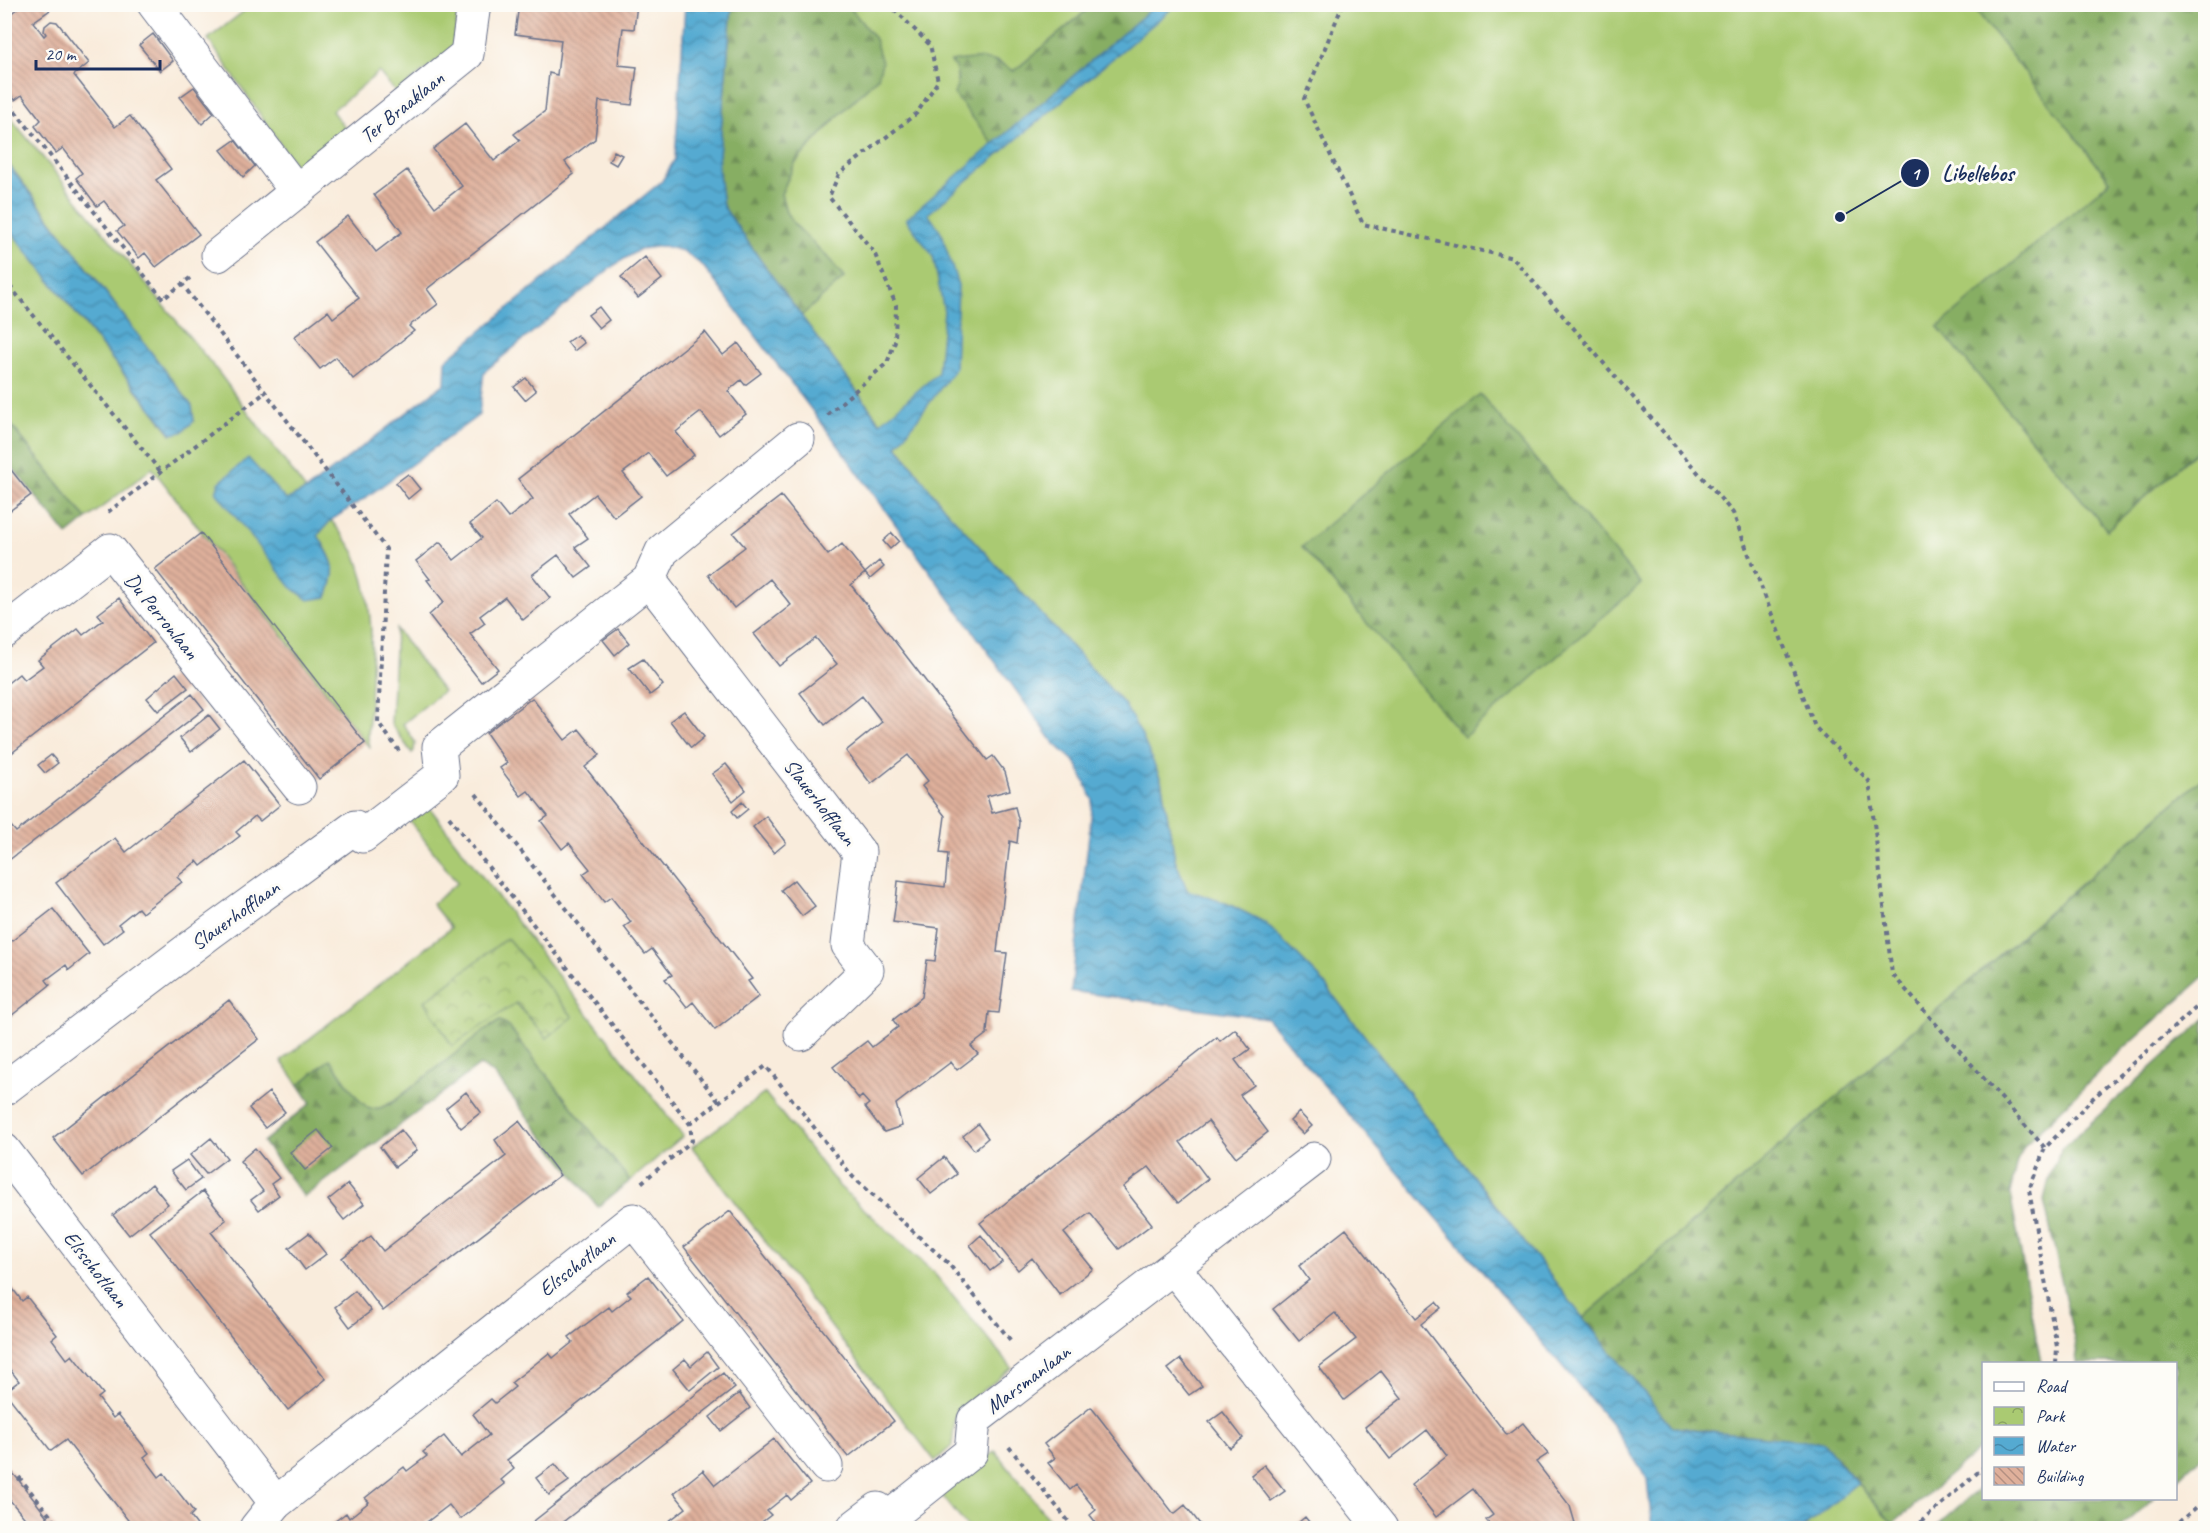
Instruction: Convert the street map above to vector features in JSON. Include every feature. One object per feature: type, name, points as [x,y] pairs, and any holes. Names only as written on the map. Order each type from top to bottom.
[{"type":"street","points":[[154,4],[297,192]]},
{"type":"street","name":"Ter Braaklaan","points":[[218,255],[467,54],[474,4]]},
{"type":"street","name":"Slauerhofflaan","points":[[4,1089],[211,932],[355,827],[363,836],[426,788],[441,775],[439,747],[649,580],[662,551],[810,429]]},
{"type":"street","points":[[4,632],[110,550]]},
{"type":"street","name":"Du Perronlaan","points":[[110,550],[298,787]]},
{"type":"street","name":"Slauerhofflaan","points":[[649,580],[859,852],[848,945],[867,970],[801,1034]]},
{"type":"street","name":"Elsschotlaan","points":[[4,1150],[276,1503]]},
{"type":"street","name":"Marsmanlaan","points":[[853,1528],[878,1509],[886,1520],[971,1452],[974,1420],[1314,1159]]},
{"type":"street","name":"Elsschotlaan","points":[[256,1528],[276,1503],[633,1220],[826,1466]]},
{"type":"street","points":[[1174,1268],[1381,1528]]},
{"type":"path","points":[[810,429],[887,363],[895,342],[896,305],[874,252],[829,197],[839,174],[917,113],[938,81],[930,45],[889,4]]},
{"type":"path","points":[[1343,4],[1304,99],[1363,224],[1513,258],[1733,513],[1815,727],[1869,781],[1892,974],[2045,1148]]},
{"type":"path","points":[[4,97],[163,299],[218,255]]},
{"type":"path","points":[[4,279],[160,471]]},
{"type":"path","points":[[182,284],[386,549],[378,722],[426,788],[690,1124],[692,1141],[619,1201],[633,1220]]},
{"type":"path","points":[[110,550],[92,525],[266,392]]},
{"type":"path","points":[[476,794],[719,1101]]},
{"type":"path","points":[[2056,1362],[2057,1347],[2029,1190],[2045,1148],[2093,1098],[2205,999]]},
{"type":"path","points":[[690,1124],[766,1066],[853,1177],[948,1263],[1036,1373]]},
{"type":"path","points":[[983,1413],[1074,1528]]},
{"type":"path","points":[[1914,1528],[1982,1468]]},
{"type":"path","points":[[20,1477],[60,1528]]},
{"type":"path","points":[[2172,1528],[2205,1499]]},
{"type":"green space","points":[[241,5],[459,5],[453,48],[396,93],[379,72],[332,111],[348,132],[299,171],[208,39],[244,11]]},
{"type":"green space","points":[[732,5],[848,5],[875,39],[882,63],[878,77],[795,163],[781,194],[786,212],[794,224],[829,259],[844,278],[801,316],[723,206],[718,166]]},
{"type":"green space","points":[[848,5],[1093,5],[1014,71],[997,61],[952,62],[957,68],[957,87],[994,144],[1157,5],[1972,5],[2110,181],[1939,327],[2107,530],[2205,444],[2205,776],[1583,1318],[1319,977],[1264,922],[1228,904],[1187,890],[1175,859],[1161,780],[1124,704],[944,508],[801,316],[844,278],[829,259],[794,224],[786,212],[781,194],[795,163],[878,77],[875,39]]},
{"type":"green space","points":[[1093,5],[1157,5],[994,145],[954,94],[957,77],[956,69],[951,62],[984,59],[1014,71]]},
{"type":"green space","points":[[1972,5],[2205,5],[2205,444],[2107,530],[1938,327],[2110,181]]},
{"type":"green space","points":[[5,111],[219,373],[306,490],[286,500],[327,597],[333,578],[333,564],[318,535],[331,520],[352,548],[364,580],[372,646],[368,737],[370,748],[152,468],[87,519],[5,417],[5,224],[171,434],[194,421],[192,406],[5,159]]},
{"type":"green space","points":[[1480,394],[1641,584],[1464,737],[1302,547]]},
{"type":"green space","points":[[4,417],[87,519],[67,535],[5,458]]},
{"type":"green space","points":[[396,629],[443,691],[403,724],[415,742],[412,753],[391,724]]},
{"type":"green space","points":[[2205,776],[2205,976],[2124,1048],[2025,1145],[2017,1161],[2010,1193],[2041,1362],[1982,1362],[1982,1447],[1893,1524],[1823,1443],[1672,1427],[1583,1318]]},
{"type":"green space","points":[[423,799],[683,1136],[630,1181],[509,1027],[500,1021],[393,1102],[380,1108],[369,1109],[358,1099],[330,1059],[299,1085],[281,1061],[451,928],[432,904],[457,883],[404,813]]},
{"type":"green space","points":[[507,938],[573,1017],[547,1038],[516,1003],[452,1046],[425,1001]]},
{"type":"green space","points":[[2205,1019],[2205,1453],[2177,1479],[2177,1362],[2076,1362],[2077,1353],[2044,1200],[2051,1171],[2062,1149]]},
{"type":"green space","points":[[500,1021],[509,1027],[630,1181],[598,1207],[494,1074],[480,1065],[304,1197],[263,1142],[311,1103],[299,1085],[330,1059],[358,1099],[369,1109],[380,1108],[393,1102]]},
{"type":"green space","points":[[765,1093],[839,1186],[933,1272],[1012,1368],[956,1412],[952,1446],[935,1461],[692,1147]]},
{"type":"green space","points":[[995,1451],[1056,1528],[968,1528],[941,1494]]},
{"type":"green space","points":[[1857,1483],[1893,1524],[1888,1528],[1803,1528]]},
{"type":"green space","points":[[1982,1486],[1982,1500],[2153,1500],[2120,1528],[1934,1528]]},
{"type":"water","points":[[685,5],[732,5],[718,166],[723,206],[880,423],[938,373],[944,311],[933,256],[906,219],[1156,5],[1176,5],[928,214],[940,230],[958,285],[955,369],[897,446],[944,508],[1124,704],[1141,734],[1161,780],[1175,859],[1187,890],[1228,904],[1264,922],[1319,977],[1583,1318],[1672,1427],[1823,1443],[1857,1483],[1803,1528],[1652,1528],[1647,1479],[1614,1427],[1267,1018],[1071,991],[1093,800],[1076,763],[1054,743],[835,441],[703,266],[683,251],[663,246],[640,249],[613,266],[484,372],[479,415],[364,499],[331,520],[318,535],[333,564],[333,578],[327,597],[308,600],[291,587],[216,492],[219,483],[248,458],[286,500],[306,490],[445,383],[446,360],[662,181],[675,159]]},
{"type":"water","points":[[4,159],[192,406],[194,421],[182,432],[172,434],[5,224]]},
{"type":"building","points":[[23,4],[45,4],[50,10],[33,22],[44,36],[45,26],[51,21],[57,22],[89,63],[74,75],[115,127],[130,116],[171,169],[156,180],[199,234],[156,267],[145,253],[139,258],[117,231],[124,226],[104,201],[97,206],[76,178],[82,173],[63,148],[56,153],[35,126],[41,120],[22,95],[15,100],[4,87],[4,42],[9,39],[4,33],[4,19]]},
{"type":"building","points":[[519,4],[637,4],[634,29],[623,28],[618,65],[637,67],[632,105],[599,101],[595,139],[565,162],[574,174],[427,289],[438,304],[409,326],[414,331],[353,379],[336,357],[320,369],[294,337],[328,311],[333,318],[359,298],[315,242],[348,216],[376,252],[402,232],[374,195],[407,170],[435,207],[462,186],[433,149],[465,124],[494,161],[520,140],[514,134],[545,111],[549,73],[557,75],[561,40],[515,34]]},
{"type":"building","points":[[153,34],[173,61],[160,71],[139,45]]},
{"type":"building","points":[[194,87],[214,113],[202,124],[180,97]]},
{"type":"building","points":[[235,140],[255,166],[243,177],[221,150]]},
{"type":"building","points":[[614,151],[622,155],[616,165],[609,161]]},
{"type":"building","points":[[645,257],[662,279],[638,298],[621,277]]},
{"type":"building","points":[[599,307],[609,320],[599,328],[588,315]]},
{"type":"building","points":[[705,332],[723,355],[738,343],[761,373],[745,385],[741,380],[728,391],[746,414],[719,435],[701,412],[688,422],[676,432],[694,455],[666,476],[648,453],[623,473],[641,496],[614,517],[595,494],[569,514],[588,538],[575,547],[591,567],[576,578],[558,555],[532,575],[550,598],[523,620],[505,597],[480,616],[485,623],[470,634],[498,669],[481,682],[429,615],[444,602],[416,561],[440,542],[454,560],[482,538],[470,524],[496,503],[508,518],[533,499],[518,479]]},
{"type":"building","points":[[577,335],[584,343],[574,351],[567,342]]},
{"type":"building","points":[[526,378],[536,391],[525,400],[514,387]]},
{"type":"building","points":[[4,461],[31,495],[4,515]]},
{"type":"building","points":[[408,474],[420,489],[408,499],[396,483]]},
{"type":"building","points":[[781,496],[828,555],[842,544],[865,573],[851,585],[987,760],[993,756],[1005,772],[1010,790],[987,796],[992,813],[1015,807],[1019,822],[1017,843],[1010,841],[997,952],[1007,953],[999,1013],[989,1012],[988,1033],[971,1046],[978,1054],[957,1070],[951,1062],[896,1104],[902,1126],[884,1132],[865,1107],[869,1104],[862,1096],[859,1099],[833,1067],[867,1041],[872,1047],[898,1027],[893,1020],[922,997],[927,960],[935,961],[939,928],[893,922],[898,881],[945,887],[948,854],[940,853],[945,816],[922,786],[928,781],[908,755],[871,784],[846,751],[882,722],[862,696],[825,725],[800,693],[837,664],[816,638],[779,666],[754,634],[791,605],[770,579],[734,608],[708,575],[745,547],[733,533]]},
{"type":"building","points":[[201,533],[365,743],[319,779],[155,569]]},
{"type":"building","points":[[892,533],[899,541],[890,549],[883,541]]},
{"type":"building","points":[[879,561],[884,567],[870,579],[865,573]]},
{"type":"building","points":[[119,598],[153,643],[4,759],[4,686],[19,674],[24,680],[43,666],[38,660],[78,629],[83,635],[103,620],[98,614]]},
{"type":"building","points":[[618,629],[629,643],[615,655],[603,640]]},
{"type":"building","points":[[643,659],[663,685],[650,695],[629,668]]},
{"type":"building","points":[[176,673],[188,688],[158,711],[147,698]]},
{"type":"building","points":[[192,694],[204,709],[4,864],[4,818],[16,832]]},
{"type":"building","points":[[532,698],[565,740],[579,729],[600,755],[585,767],[752,979],[748,981],[759,996],[715,1030],[693,1002],[687,1007],[665,979],[672,975],[652,949],[645,954],[624,927],[631,922],[611,897],[604,902],[583,874],[590,869],[569,843],[562,849],[541,821],[548,816],[528,791],[521,796],[500,768],[507,763],[486,733]]},
{"type":"building","points":[[684,711],[704,737],[691,748],[670,721]]},
{"type":"building","points":[[209,715],[220,729],[191,752],[180,738]]},
{"type":"building","points":[[51,755],[58,763],[45,773],[38,765]]},
{"type":"building","points":[[244,760],[280,805],[260,821],[255,816],[236,832],[240,836],[201,866],[197,861],[177,877],[182,882],[142,913],[138,908],[118,924],[123,929],[103,944],[56,883],[115,838],[126,852]]},
{"type":"building","points":[[726,764],[746,790],[733,801],[712,774]]},
{"type":"building","points":[[742,802],[748,809],[737,818],[732,811]]},
{"type":"building","points":[[766,816],[786,843],[774,853],[753,827]]},
{"type":"building","points":[[794,880],[815,906],[802,916],[781,890]]},
{"type":"building","points":[[53,909],[89,954],[69,970],[66,965],[46,980],[50,985],[11,1016],[7,1011],[4,1013],[4,947]]},
{"type":"building","points":[[229,1000],[259,1039],[83,1176],[53,1138]]},
{"type":"building","points":[[1235,1029],[1250,1049],[1235,1060],[1254,1085],[1240,1095],[1268,1132],[1236,1157],[1208,1121],[1180,1142],[1208,1179],[1178,1203],[1149,1167],[1135,1177],[1123,1187],[1152,1224],[1119,1249],[1090,1213],[1076,1223],[1064,1233],[1093,1269],[1060,1295],[1032,1258],[1018,1270],[980,1223],[1217,1037],[1220,1041]]},
{"type":"building","points":[[269,1092],[285,1112],[265,1128],[249,1108]]},
{"type":"building","points":[[466,1092],[481,1112],[461,1128],[446,1108]]},
{"type":"building","points":[[1299,1112],[1312,1126],[1303,1134],[1290,1121]]},
{"type":"building","points":[[519,1121],[560,1175],[383,1311],[342,1258],[371,1236],[383,1251],[506,1156],[495,1140]]},
{"type":"building","points":[[978,1124],[988,1138],[974,1150],[963,1136]]},
{"type":"building","points":[[318,1130],[333,1148],[305,1170],[290,1152]]},
{"type":"building","points":[[401,1130],[417,1150],[395,1167],[380,1147]]},
{"type":"building","points":[[211,1138],[227,1158],[206,1174],[190,1155]]},
{"type":"building","points":[[255,1148],[279,1178],[271,1184],[279,1195],[259,1210],[251,1200],[263,1191],[240,1161]]},
{"type":"building","points":[[944,1157],[957,1174],[931,1194],[918,1178]]},
{"type":"building","points":[[187,1160],[201,1179],[186,1190],[171,1171]]},
{"type":"building","points":[[152,1184],[168,1204],[129,1235],[113,1215]]},
{"type":"building","points":[[348,1184],[364,1204],[344,1220],[328,1200]]},
{"type":"building","points":[[203,1191],[226,1220],[211,1232],[326,1379],[288,1410],[150,1232]]},
{"type":"building","points":[[730,1211],[894,1421],[848,1457],[684,1247]]},
{"type":"building","points":[[1346,1229],[1416,1318],[1436,1302],[1441,1308],[1421,1324],[1507,1435],[1523,1423],[1548,1454],[1536,1462],[1570,1506],[1575,1523],[1558,1528],[1493,1528],[1486,1520],[1493,1515],[1473,1489],[1436,1517],[1411,1485],[1447,1456],[1427,1430],[1390,1459],[1365,1427],[1402,1398],[1381,1371],[1344,1400],[1319,1367],[1356,1339],[1335,1313],[1299,1341],[1273,1309],[1309,1280],[1299,1266]]},
{"type":"building","points":[[309,1233],[326,1254],[305,1270],[289,1248]]},
{"type":"building","points":[[981,1235],[1002,1262],[990,1271],[970,1245]]},
{"type":"building","points":[[4,1268],[11,1276],[6,1280],[22,1301],[27,1297],[57,1335],[52,1339],[67,1359],[72,1355],[103,1394],[98,1398],[113,1418],[118,1414],[149,1453],[144,1457],[159,1477],[164,1473],[194,1512],[190,1516],[199,1528],[134,1528],[66,1440],[51,1451],[5,1392],[19,1381],[4,1362]]},
{"type":"building","points":[[648,1276],[683,1321],[507,1460],[514,1469],[501,1480],[505,1484],[460,1519],[449,1505],[419,1528],[326,1528],[346,1513],[349,1518],[369,1502],[365,1498],[404,1467],[407,1471],[427,1456],[423,1452],[444,1436],[461,1457],[489,1435],[473,1414],[491,1399],[495,1403],[515,1387],[511,1383],[549,1353],[553,1358],[573,1342],[569,1337],[609,1307],[612,1311],[631,1296],[627,1292]]},
{"type":"building","points":[[355,1291],[371,1311],[350,1327],[335,1307]]},
{"type":"building","points":[[707,1352],[718,1367],[690,1390],[673,1369],[685,1359],[691,1366]]},
{"type":"building","points":[[1181,1359],[1202,1386],[1189,1395],[1168,1369]]},
{"type":"building","points":[[723,1373],[735,1388],[555,1528],[525,1528]]},
{"type":"building","points":[[739,1393],[750,1408],[721,1431],[710,1417]]},
{"type":"building","points":[[1091,1407],[1174,1514],[1185,1505],[1203,1528],[1100,1528],[1090,1515],[1096,1510],[1076,1485],[1070,1490],[1048,1463],[1055,1458],[1044,1444]]},
{"type":"building","points":[[1223,1412],[1243,1438],[1230,1448],[1209,1422]]},
{"type":"building","points":[[774,1439],[810,1484],[791,1500],[787,1495],[767,1511],[771,1515],[754,1528],[660,1528],[686,1508],[674,1493],[703,1470],[715,1485]]},
{"type":"building","points":[[4,1463],[56,1528],[33,1528],[4,1493]]},
{"type":"building","points":[[555,1464],[569,1481],[549,1495],[536,1478]]},
{"type":"building","points":[[1264,1465],[1285,1491],[1271,1501],[1251,1475]]},
{"type":"building","points":[[1305,1517],[1314,1528],[1292,1528]]},
{"type":"place","name":"Libellebos","points":[[1840,217]]}]
